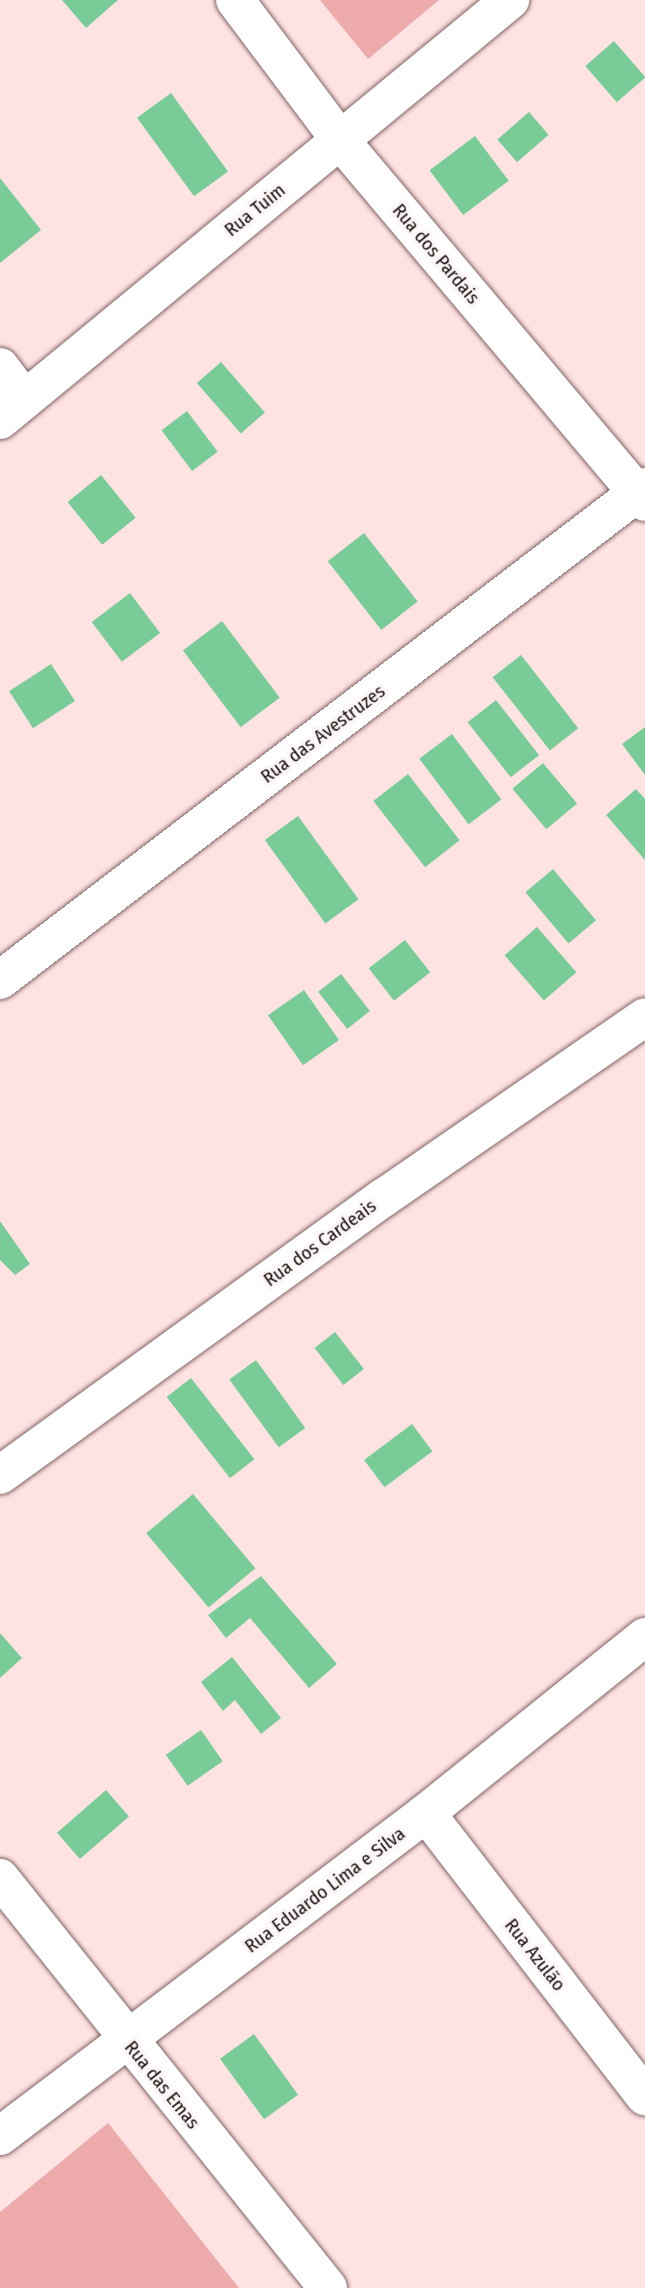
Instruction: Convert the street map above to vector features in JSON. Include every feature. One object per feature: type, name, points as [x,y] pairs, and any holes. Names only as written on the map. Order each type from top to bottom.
[{"type":"street","name":"Rua dos Pardais","points":[[235,0],[340,140],[643,494]]},
{"type":"street","name":"Rua Tuim","points":[[12,410],[510,0]]},
{"type":"street","points":[[0,367],[12,410]]},
{"type":"street","name":"Rua das Avestruzes","points":[[0,980],[643,494]]},
{"type":"street","name":"Rua dos Cardeais","points":[[0,1475],[383,1198],[645,1017]]},
{"type":"street","name":"Rua Eduardo Lima e Silva","points":[[0,2136],[426,1813],[645,1637]]},
{"type":"street","name":"Rua Azulão","points":[[426,1813],[645,2096]]},
{"type":"street","name":"Rua das Emas","points":[[0,1878],[127,2042],[328,2288]]},
{"type":"shaded area","points":[[320,0],[439,0],[368,59]]},
{"type":"shaded area","points":[[108,2123],[239,2288],[0,2288],[0,2212]]},
{"type":"building","points":[[62,0],[118,0],[86,28]]},
{"type":"building","points":[[614,41],[645,77],[617,102],[585,66]]},
{"type":"building","points":[[171,93],[228,171],[194,196],[137,118]]},
{"type":"building","points":[[529,112],[549,135],[517,162],[497,140]]},
{"type":"building","points":[[475,136],[509,181],[463,215],[429,170]]},
{"type":"building","points":[[0,178],[41,230],[0,263]]},
{"type":"building","points":[[221,362],[265,413],[241,434],[197,383]]},
{"type":"building","points":[[187,411],[218,452],[192,471],[161,430]]},
{"type":"building","points":[[101,475],[136,518],[102,545],[68,502]]},
{"type":"building","points":[[364,533],[418,602],[381,630],[328,561]]},
{"type":"building","points":[[130,593],[160,633],[122,662],[92,622]]},
{"type":"building","points":[[222,621],[280,698],[241,727],[183,650]]},
{"type":"building","points":[[521,655],[578,728],[550,750],[493,677]]},
{"type":"building","points":[[51,664],[75,701],[33,728],[9,691]]},
{"type":"building","points":[[496,700],[539,755],[511,777],[468,722]]},
{"type":"building","points":[[645,727],[645,775],[622,744]]},
{"type":"building","points":[[452,734],[501,799],[469,824],[419,759]]},
{"type":"building","points":[[543,763],[577,804],[546,829],[512,789]]},
{"type":"building","points":[[408,774],[460,840],[425,867],[373,801]]},
{"type":"building","points":[[636,789],[645,799],[645,860],[606,815]]},
{"type":"building","points":[[298,816],[359,899],[325,923],[265,840]]},
{"type":"building","points":[[553,869],[596,920],[568,943],[525,892]]},
{"type":"building","points":[[537,927],[576,972],[544,1000],[505,955]]},
{"type":"building","points":[[405,940],[430,972],[394,1001],[369,968]]},
{"type":"building","points":[[341,974],[370,1011],[347,1029],[318,992]]},
{"type":"building","points":[[304,990],[339,1040],[303,1065],[268,1015]]},
{"type":"building","points":[[0,1221],[30,1264],[15,1275],[0,1260]]},
{"type":"building","points":[[335,1332],[364,1369],[343,1385],[315,1348]]},
{"type":"building","points":[[256,1360],[305,1428],[279,1447],[229,1379]]},
{"type":"building","points":[[191,1378],[254,1459],[230,1478],[167,1397]]},
{"type":"building","points":[[412,1424],[432,1451],[385,1487],[364,1460]]},
{"type":"building","points":[[193,1494],[255,1568],[209,1608],[146,1533]]},
{"type":"building","points":[[261,1576],[337,1664],[309,1688],[250,1618],[226,1638],[208,1615]]},
{"type":"building","points":[[0,1633],[22,1658],[0,1678]]},
{"type":"building","points":[[232,1657],[281,1718],[261,1734],[235,1700],[223,1711],[201,1682]]},
{"type":"building","points":[[201,1730],[223,1761],[188,1786],[166,1755]]},
{"type":"building","points":[[106,1790],[129,1816],[80,1859],[57,1833]]},
{"type":"building","points":[[254,2034],[298,2095],[264,2119],[220,2059]]}]
